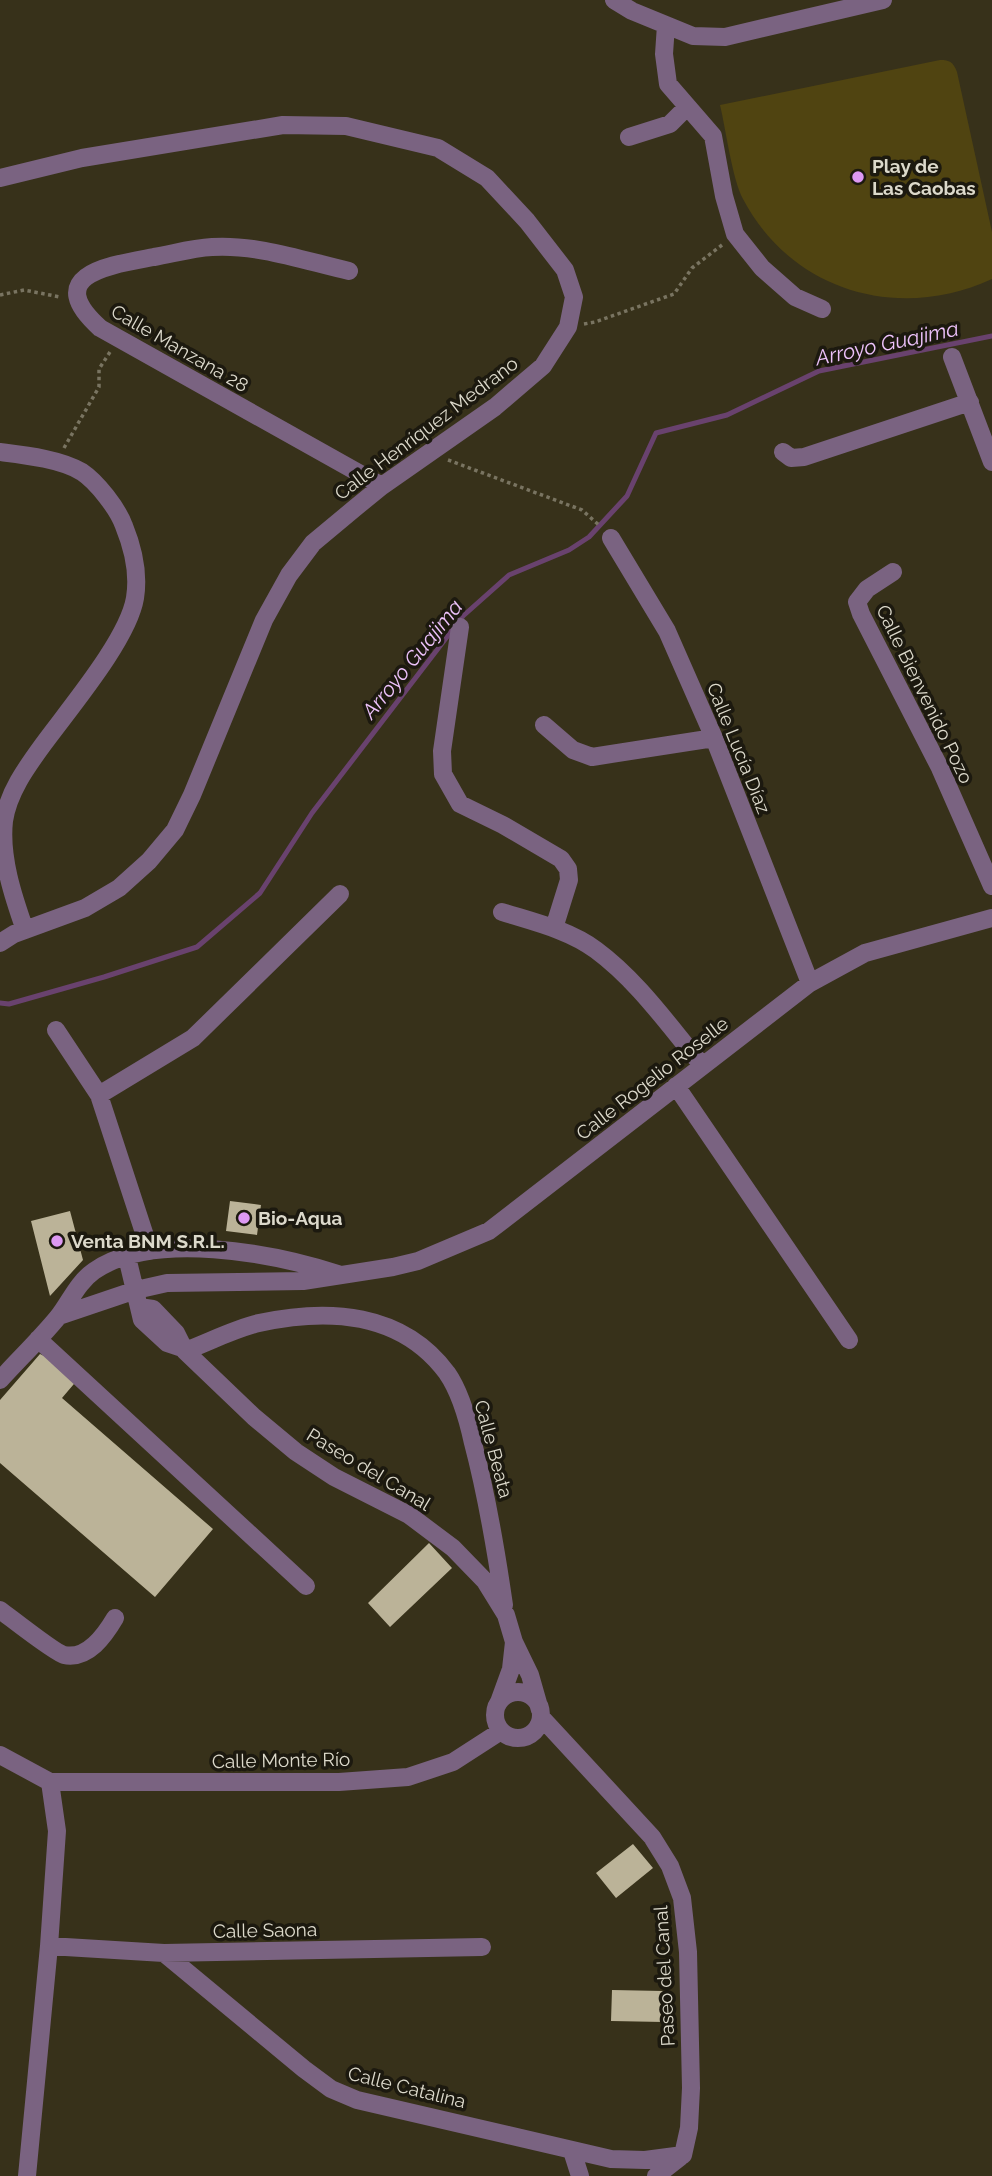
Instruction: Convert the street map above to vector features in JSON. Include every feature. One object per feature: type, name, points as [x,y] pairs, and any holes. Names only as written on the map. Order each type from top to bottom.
[{"type":"street","points":[[614,0],[635,6],[666,25],[693,36],[725,37],[883,0]]},
{"type":"street","points":[[666,25],[664,54],[668,83],[713,136],[724,195],[735,233],[762,268],[795,297],[822,309]]},
{"type":"street","points":[[629,137],[670,124],[687,108]]},
{"type":"street","name":"Calle Henríquez Medrano","points":[[0,178],[82,158],[284,125],[346,126],[438,148],[487,178],[527,221],[565,270],[574,297],[568,327],[543,366],[495,407],[382,486],[313,543],[289,575],[264,620],[175,830],[149,861],[118,888],[85,908],[25,930],[0,943]]},
{"type":"street","points":[[78,300],[80,285],[88,274],[97,270],[212,247],[257,250],[348,271]]},
{"type":"street","name":"Calle Manzana 28","points":[[78,300],[85,315],[100,328],[382,486]]},
{"type":"street","points":[[951,357],[992,463]]},
{"type":"street","points":[[783,452],[791,458],[804,457],[970,402]]},
{"type":"street","points":[[0,452],[39,457],[83,472],[118,509],[134,552],[135,599],[117,642],[27,766],[12,793],[4,821],[4,855],[14,899],[25,930]]},
{"type":"street","name":"Calle Lucía Díaz","points":[[611,538],[667,631],[714,738],[810,983]]},
{"type":"street","name":"Calle Bienvenido Pozo","points":[[893,572],[860,595],[857,601],[861,614],[940,768],[992,886]]},
{"type":"street","points":[[460,627],[442,751],[443,774],[460,804],[503,825],[561,859],[568,869],[569,880],[554,928]]},
{"type":"street","points":[[544,725],[573,750],[593,757],[714,738]]},
{"type":"street","points":[[99,1095],[193,1038],[340,894]]},
{"type":"street","points":[[502,912],[554,928],[595,949],[633,983],[702,1065]]},
{"type":"street","name":"Calle Rogelio Roselle","points":[[59,1316],[138,1299],[167,1283],[303,1281],[393,1267],[418,1261],[489,1231],[810,983],[865,953],[992,918]]},
{"type":"street","points":[[56,1030],[99,1095],[150,1251]]},
{"type":"street","points":[[676,1086],[849,1340]]},
{"type":"street","name":"Calle Rogelio Roselle","points":[[0,1380],[59,1316],[74,1292],[94,1271],[127,1257],[150,1251],[192,1249],[256,1254],[305,1263],[341,1275]]},
{"type":"street","points":[[127,1257],[138,1299]]},
{"type":"street","name":"Paseo del Canal","points":[[138,1299],[153,1309],[176,1333],[183,1350],[254,1418],[334,1477],[409,1515],[453,1548],[485,1581],[506,1615],[514,1642],[530,1675],[540,1714],[652,1838],[670,1866],[682,1898],[688,1952],[691,2088],[689,2128],[683,2155]]},
{"type":"street","name":"Calle Beata","points":[[183,1350],[257,1324],[304,1316],[356,1317],[384,1324],[418,1342],[448,1375],[466,1415],[487,1496],[506,1615]]},
{"type":"street","points":[[38,1339],[306,1586]]},
{"type":"street","points":[[0,1609],[63,1655],[82,1654],[104,1638],[115,1618]]},
{"type":"street","name":"Paseo del Canal","points":[[499,1703],[511,1669],[514,1642]]},
{"type":"street","points":[[518,1692],[532,1697],[540,1714],[535,1731],[514,1738],[501,1731],[495,1717],[499,1703],[510,1693],[518,1692]]},
{"type":"street","name":"Calle Monte Río","points":[[0,1755],[50,1782],[340,1782],[408,1777],[453,1762],[501,1731]]},
{"type":"street","points":[[31,2175],[57,1831],[50,1782]]},
{"type":"street","name":"Calle Saona","points":[[49,1946],[164,1953],[482,1947]]},
{"type":"street","name":"Calle Catalina","points":[[164,1953],[304,2069],[331,2089],[358,2100],[611,2159],[645,2160],[683,2155]]},
{"type":"street","points":[[572,2151],[580,2176]]},
{"type":"street","points":[[656,2176],[683,2155]]},
{"type":"path","points":[[568,327],[595,323],[674,294],[692,268],[735,233]]},
{"type":"path","points":[[0,295],[24,290],[78,300]]},
{"type":"path","points":[[56,463],[99,387],[99,369],[118,339]]},
{"type":"path","points":[[430,453],[582,510],[594,519]]},
{"type":"shaded area","name":"Play de Las Caobas","points":[[940,60],[951,62],[957,72],[992,232],[992,279],[957,292],[921,298],[885,297],[851,290],[819,277],[790,257],[764,231],[743,199],[732,167],[720,105]]},
{"type":"building","name":"Bio-Aqua","points":[[230,1201],[261,1205],[257,1235],[226,1231]]},
{"type":"building","name":"Venta BNM S.R.L.","points":[[70,1211],[83,1260],[50,1296],[31,1221]]},
{"type":"building","points":[[40,1354],[63,1365],[79,1378],[62,1398],[213,1529],[155,1597],[0,1463],[0,1400]]},
{"type":"building","points":[[429,1543],[452,1568],[390,1627],[368,1603]]},
{"type":"building","points":[[633,1844],[653,1868],[616,1898],[596,1873]]},
{"type":"building","points":[[612,1990],[663,1991],[663,2022],[611,2021]]},
{"type":"waterway","name":"Arroyo Guajima","points":[[0,1003],[9,1004],[104,977],[197,947],[260,893],[312,813],[463,616],[509,575],[569,550],[589,537],[627,496],[656,433],[727,415],[819,371],[992,336]]},
{"type":"place","name":"Play de Las Caobas","points":[[858,177]]},
{"type":"place","name":"Bio-Aqua","points":[[244,1218]]},
{"type":"place","name":"Venta BNM S.R.L.","points":[[57,1241]]}]
